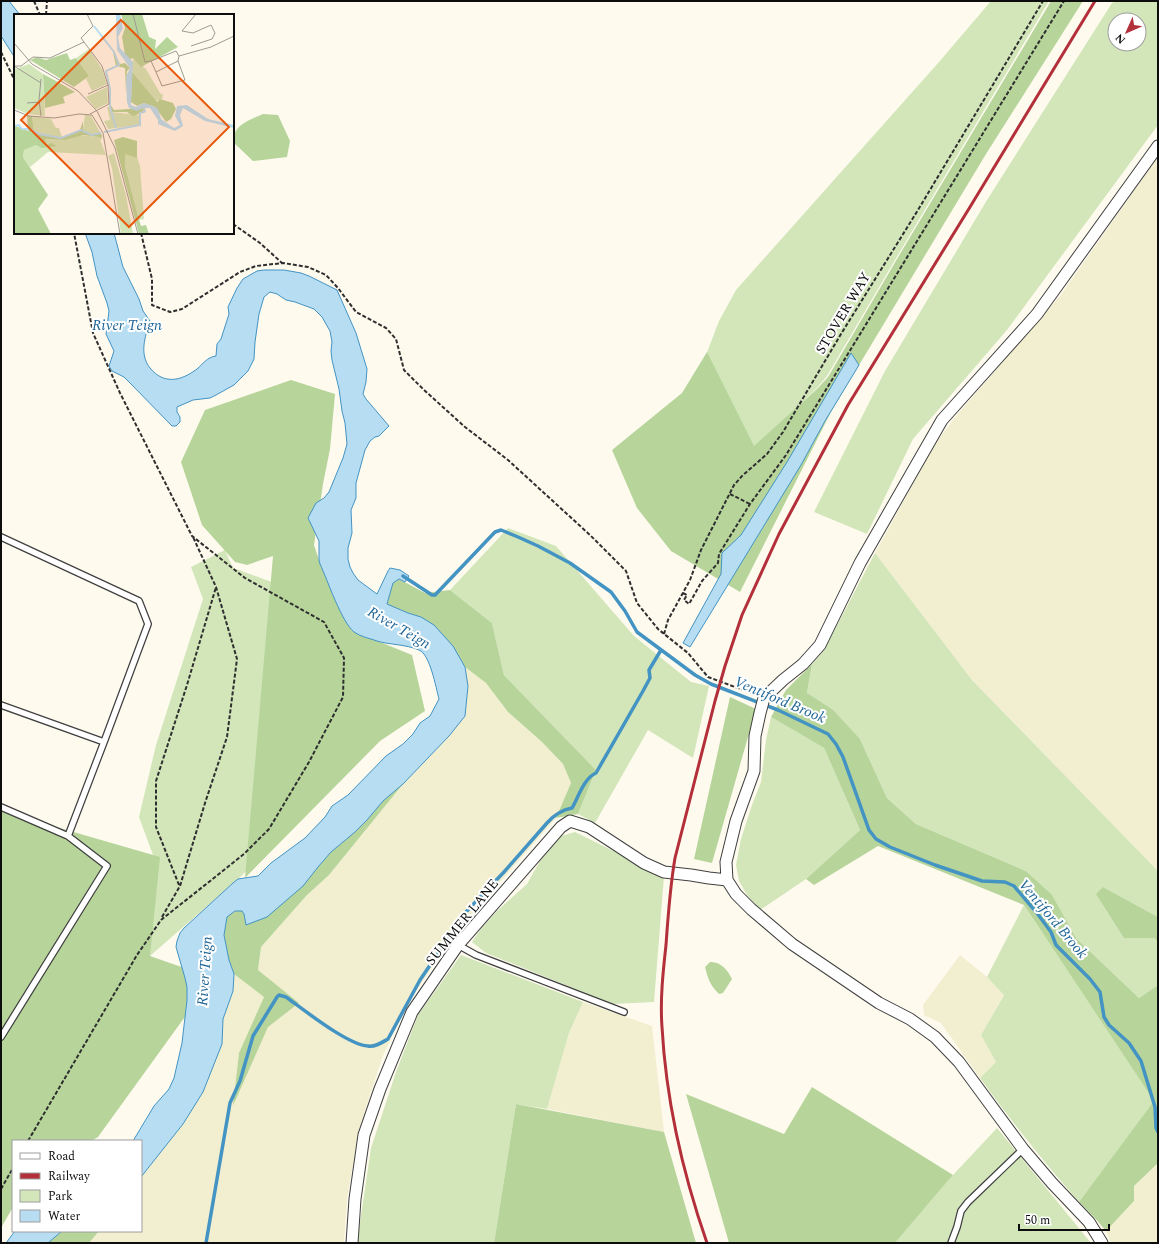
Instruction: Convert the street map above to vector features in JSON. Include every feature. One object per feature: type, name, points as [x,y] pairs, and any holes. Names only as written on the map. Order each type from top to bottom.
[{"type":"street","points":[[1102,1243],[1089,1222],[1052,1183],[1023,1149],[959,1062],[935,1037],[910,1019],[880,1004],[792,944],[736,894],[728,880],[726,862],[736,821],[754,771],[755,736],[764,700],[783,680],[803,664],[820,645],[860,563],[942,420],[1038,314],[1158,146]]},
{"type":"street","name":"SUMMER LANE","points":[[352,1243],[355,1199],[364,1135],[380,1089],[412,1012],[458,945],[561,827],[570,821],[589,827],[644,863],[664,872],[728,880]]},
{"type":"lane","points":[[1,537],[139,601],[148,624],[68,836]]},
{"type":"lane","points":[[1,705],[104,742]]},
{"type":"lane","points":[[1,807],[68,836],[107,866],[1,1037]]},
{"type":"lane","points":[[458,945],[476,955],[624,1012]]},
{"type":"lane","points":[[959,1243],[952,1241],[961,1212],[1023,1149]]},
{"type":"path","points":[[34,1],[40,14]]},
{"type":"path","points":[[46,14],[48,1]]},
{"type":"path","name":"STOVER WAY","points":[[664,634],[668,620],[690,580],[701,550],[734,485],[767,454],[783,432],[1043,1]]},
{"type":"path","points":[[683,593],[687,595],[684,600],[689,604],[702,581],[718,563],[719,554],[758,492],[786,455],[1064,1]]},
{"type":"path","points":[[1,52],[14,79]]},
{"type":"path","points":[[234,225],[260,243],[282,263]]},
{"type":"path","points":[[29,1140],[180,886],[227,737],[237,659],[216,587],[120,393],[93,334],[74,234]]},
{"type":"path","points":[[141,234],[152,279],[152,305],[170,312],[182,310],[240,272],[256,266],[282,263],[308,267],[326,275],[356,312],[386,328],[396,339],[404,370],[424,390],[465,427],[508,460],[590,535],[626,571],[637,603],[658,630],[688,653],[708,677],[764,700]]},
{"type":"path","points":[[730,494],[750,504]]},
{"type":"path","points":[[161,920],[244,854],[269,829],[309,762],[343,696],[344,658],[324,622],[245,578],[192,536]]},
{"type":"path","points":[[180,886],[156,827],[156,781],[187,685],[216,587]]},
{"type":"path","points":[[1,1189],[12,1170]]},
{"type":"shaded area","points":[[1158,157],[1158,871],[972,680],[875,553],[935,444],[957,415],[1060,296]]},
{"type":"shaded area","points":[[465,667],[486,683],[508,712],[542,742],[563,764],[571,783],[556,818],[452,937],[405,1008],[382,1058],[359,1129],[347,1199],[344,1243],[89,1243],[98,1232],[142,1232],[142,1176],[183,1124],[222,1044],[223,1019],[233,991],[234,974],[265,996],[239,1053],[234,1104],[268,1026],[299,1003],[258,970],[261,947],[307,895],[329,875],[403,784],[449,736],[465,716],[468,686]]},
{"type":"shaded area","points":[[960,955],[987,977],[1004,994],[981,1035],[996,1062],[980,1078],[941,1023],[924,1015],[923,1005]]},
{"type":"shaded area","points":[[583,1002],[652,1026],[664,1132],[547,1109],[569,1033]]},
{"type":"shaded area","points":[[1158,1163],[1158,1243],[1111,1243],[1106,1231],[1134,1201],[1134,1186]]},
{"type":"green space","points":[[991,1],[1049,1],[827,376],[817,388],[754,449],[706,355],[719,321],[736,290],[939,62]]},
{"type":"green space","points":[[1051,1],[1083,1],[986,154],[832,410],[740,592],[671,551],[637,508],[612,450],[682,393],[707,352],[754,446],[817,389],[828,377]]},
{"type":"green space","points":[[1118,1],[1158,1],[1158,125],[1007,330],[913,439],[867,534],[814,512],[885,371],[987,200],[1112,3]]},
{"type":"green space","points":[[263,114],[278,115],[290,141],[287,157],[253,161],[234,143],[236,131],[247,121]]},
{"type":"green space","points":[[291,380],[335,394],[330,449],[314,545],[319,560],[353,631],[412,655],[425,711],[380,741],[245,878],[273,556],[247,565],[235,562],[202,525],[181,462],[205,410]]},
{"type":"green space","points":[[508,528],[556,546],[634,636],[691,682],[709,686],[693,758],[648,730],[595,823],[578,814],[596,770],[504,675],[492,623],[450,590]]},
{"type":"green space","points":[[225,550],[233,568],[302,593],[261,857],[150,956],[153,855],[139,817],[156,745],[203,599],[191,567]]},
{"type":"green space","points":[[875,553],[972,680],[1158,871],[1158,917],[1103,887],[1124,938],[1154,938],[1158,942],[1158,985],[1139,998],[1076,938],[1052,896],[1026,871],[916,824],[887,798],[860,739],[807,693],[812,664],[824,650]]},
{"type":"green space","points":[[399,579],[425,593],[450,590],[492,623],[504,675],[596,770],[578,814],[556,818],[571,783],[563,764],[542,742],[508,712],[486,683],[465,667],[453,646],[421,617],[387,604],[393,583]]},
{"type":"green space","points":[[812,664],[807,693],[833,710],[860,739],[887,798],[916,824],[1026,871],[1052,895],[1076,938],[1139,998],[1158,985],[1158,1163],[1134,1186],[1134,1201],[1106,1231],[1079,1202],[1154,1101],[1024,905],[878,846],[814,885],[806,879],[860,830],[824,748],[771,717],[786,690]]},
{"type":"green space","points":[[730,697],[756,709],[712,863],[694,859]]},
{"type":"green space","points":[[771,717],[824,748],[860,830],[806,879],[760,910],[747,895],[739,881],[736,865],[741,839],[761,782],[766,740]]},
{"type":"green space","points":[[403,784],[329,875],[307,895],[261,947],[258,970],[299,1003],[268,1027],[233,1106],[239,1053],[264,997],[234,974],[229,960],[224,935],[227,917],[238,910],[242,911],[244,914],[306,882],[331,852],[367,820],[383,800]]},
{"type":"green space","points":[[1,811],[160,857],[150,956],[213,978],[98,1137],[93,1140],[12,1140],[12,1209],[1,1228]]},
{"type":"green space","points":[[575,832],[664,876],[654,1002],[613,1004],[486,953],[472,942],[480,930],[497,911],[527,884],[540,861],[561,836]]},
{"type":"green space","points":[[1103,887],[1158,917],[1158,942],[1154,938],[1124,938],[1096,894]]},
{"type":"green space","points":[[1024,905],[1155,1102],[1079,1202],[1028,1141],[980,1078],[996,1062],[981,1035],[1004,995],[987,977]]},
{"type":"green space","points":[[461,955],[583,1002],[569,1033],[547,1109],[516,1104],[494,1243],[357,1243],[371,1148],[396,1072],[418,1015]]},
{"type":"green space","points":[[710,962],[717,963],[723,967],[732,979],[723,993],[719,994],[713,988],[708,978],[705,967]]},
{"type":"green space","points":[[812,1087],[953,1175],[895,1243],[729,1243],[686,1094],[784,1134]]},
{"type":"green space","points":[[516,1104],[664,1132],[696,1243],[494,1243]]},
{"type":"green space","points":[[997,1128],[1091,1243],[895,1243],[953,1175]]},
{"type":"green space","points":[[61,1232],[98,1232],[89,1243],[48,1243]]},
{"type":"water","points":[[1,1],[9,1],[19,14],[14,14],[14,56],[1,36]]},
{"type":"water","name":"River Teign","points":[[85,234],[114,234],[123,267],[139,299],[143,311],[150,321],[144,345],[147,363],[155,373],[167,379],[185,376],[197,369],[208,359],[216,356],[217,344],[221,339],[229,314],[228,307],[237,288],[243,279],[257,271],[284,270],[301,273],[337,290],[356,333],[367,369],[363,394],[389,426],[379,436],[370,441],[365,450],[356,483],[356,498],[351,510],[352,533],[348,548],[350,567],[358,580],[377,594],[390,568],[400,570],[409,576],[405,582],[399,579],[393,583],[387,604],[421,617],[434,625],[453,646],[465,667],[468,686],[465,716],[449,736],[403,784],[383,801],[355,832],[331,852],[303,886],[267,917],[246,925],[242,911],[235,911],[227,917],[224,935],[229,960],[234,974],[233,991],[223,1019],[222,1044],[203,1092],[183,1124],[142,1176],[142,1140],[134,1140],[154,1106],[169,1089],[174,1078],[182,1043],[187,987],[176,947],[180,933],[238,879],[258,876],[271,863],[305,838],[325,817],[332,806],[348,795],[386,756],[403,744],[413,734],[420,723],[430,716],[439,699],[432,672],[423,653],[414,648],[382,642],[362,636],[354,632],[349,627],[320,564],[319,541],[308,518],[316,503],[324,498],[329,492],[347,444],[339,389],[332,360],[332,342],[330,331],[322,317],[314,309],[286,300],[277,294],[270,292],[264,297],[259,314],[254,359],[248,371],[234,385],[216,395],[210,398],[193,400],[177,407],[180,422],[176,426],[172,426],[124,377],[112,371],[109,366],[114,351],[106,334],[109,311],[97,276],[92,252]]},
{"type":"water","points":[[851,353],[859,365],[825,421],[801,465],[690,647],[683,643],[721,574],[722,553],[741,535],[787,462]]},
{"type":"water","points":[[14,1232],[61,1232],[48,1243],[6,1243]]},
{"type":"waterway","name":"Ventiford Brook","points":[[403,576],[432,595],[435,595],[495,532],[501,530],[538,546],[570,563],[611,592],[625,611],[637,632],[695,675],[711,684],[778,710],[828,734],[836,744],[843,757],[869,830],[876,839],[890,847],[935,865],[982,881],[1005,882],[1014,886],[1037,913],[1051,932],[1056,945],[1090,979],[1100,992],[1104,1017],[1109,1025],[1129,1043],[1141,1061],[1155,1107],[1156,1128],[1158,1132]]},
{"type":"waterway","points":[[206,1243],[230,1103],[240,1081],[253,1036],[277,997],[279,995],[286,997],[326,1026],[349,1040],[359,1044],[373,1046],[388,1039],[420,980],[466,912],[555,815],[572,808],[588,779],[596,773],[643,691],[650,678],[649,670],[661,650]]},
{"type":"railway","points":[[707,1243],[690,1190],[677,1136],[667,1082],[661,1017],[669,902],[675,858],[725,666],[742,615],[779,534],[848,405],[1095,1]]}]
